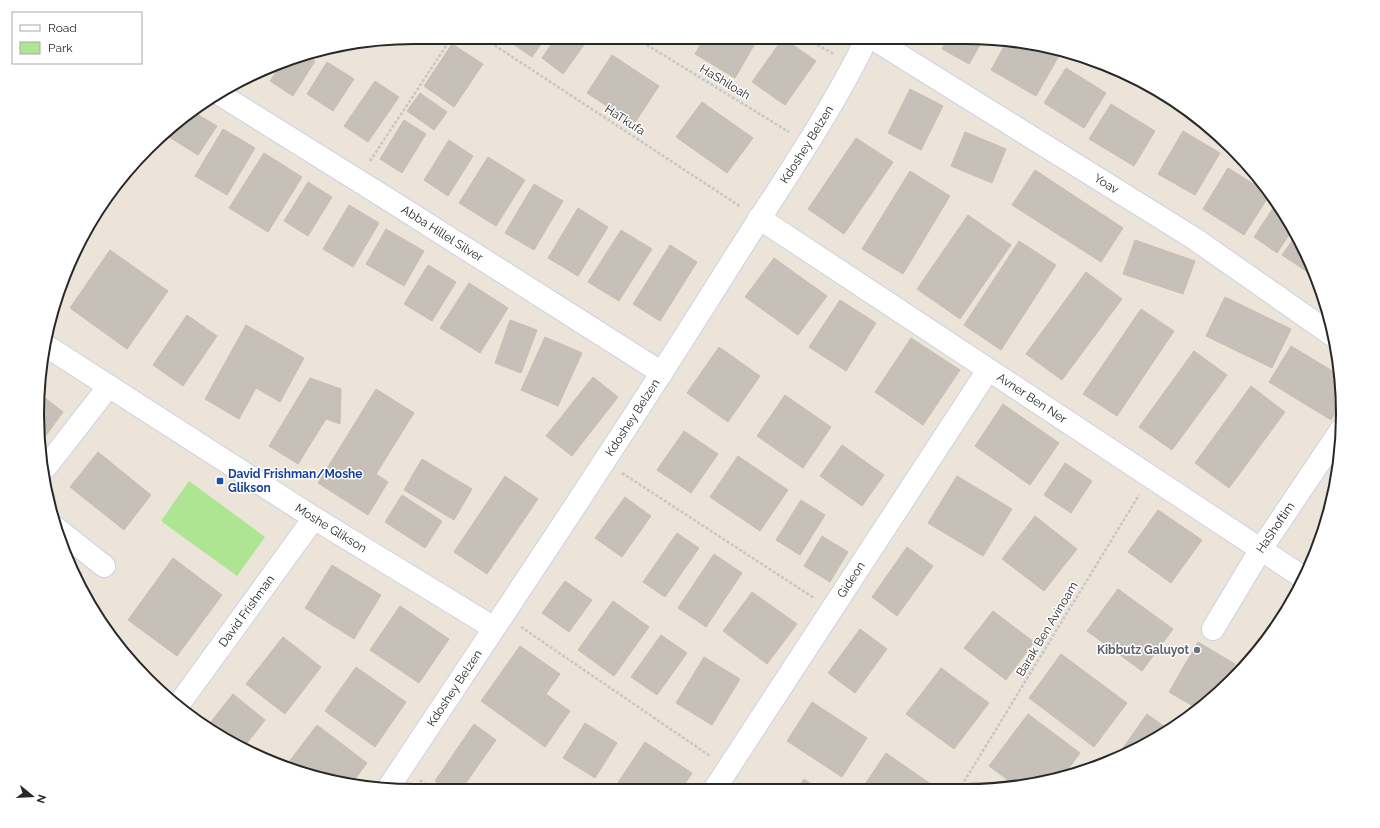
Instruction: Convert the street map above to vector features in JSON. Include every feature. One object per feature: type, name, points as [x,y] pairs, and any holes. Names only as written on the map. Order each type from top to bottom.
[{"type":"street","name":"Kdoshey Belzen","points":[[392,783],[662,373],[807,143],[854,65],[864,44]]},
{"type":"street","name":"Yoav","points":[[882,44],[1195,239],[1326,332]]},
{"type":"street","name":"Abba Hillel Silver","points":[[223,97],[662,373]]},
{"type":"street","name":"Avner Ben Ner","points":[[759,218],[1299,575]]},
{"type":"street","name":"Moshe Glikson","points":[[50,348],[314,518],[498,621]]},
{"type":"street","name":"Gideon","points":[[718,784],[988,370]]},
{"type":"street","points":[[48,465],[109,386]]},
{"type":"street","name":"HaShoftim","points":[[1213,629],[1261,549],[1335,439]]},
{"type":"street","name":"David Frishman","points":[[182,702],[314,518]]},
{"type":"street","points":[[65,535],[104,566]]},
{"type":"path","points":[[357,180],[447,44]]},
{"type":"path","name":"HaTkufa","points":[[493,44],[759,218]]},
{"type":"path","name":"HaShiloah","points":[[645,44],[807,143]]},
{"type":"path","points":[[815,44],[854,65]]},
{"type":"path","points":[[604,461],[832,609]]},
{"type":"path","name":"Barak Ben Avinoam","points":[[962,784],[1150,477]]},
{"type":"path","points":[[498,621],[728,768]]},
{"type":"green space","points":[[189,481],[265,537],[237,576],[161,521]]},
{"type":"building","points":[[452,44],[483,64],[454,107],[424,86]]},
{"type":"building","points":[[513,44],[541,44],[532,57]]},
{"type":"building","points":[[551,44],[584,45],[563,74],[542,58]]},
{"type":"building","points":[[701,44],[755,44],[735,78],[695,54]]},
{"type":"building","points":[[779,44],[792,44],[816,61],[785,105],[752,82]]},
{"type":"building","points":[[945,44],[980,45],[969,64],[942,49]]},
{"type":"building","points":[[1004,46],[1038,51],[1059,56],[1036,96],[991,70]]},
{"type":"building","points":[[612,55],[659,86],[634,124],[587,93]]},
{"type":"building","points":[[312,59],[315,61],[293,96],[270,81],[277,70]]},
{"type":"building","points":[[327,62],[354,79],[333,111],[307,94]]},
{"type":"building","points":[[1066,68],[1106,93],[1084,128],[1044,103]]},
{"type":"building","points":[[375,81],[399,97],[368,142],[344,126]]},
{"type":"building","points":[[910,89],[943,106],[921,150],[888,133]]},
{"type":"building","points":[[420,93],[447,112],[434,130],[407,111]]},
{"type":"building","points":[[702,102],[753,138],[727,173],[676,137]]},
{"type":"building","points":[[1111,104],[1155,131],[1134,166],[1089,139]]},
{"type":"building","points":[[197,114],[217,126],[198,155],[169,137]]},
{"type":"building","points":[[404,120],[426,134],[402,173],[380,159]]},
{"type":"building","points":[[223,129],[255,148],[227,195],[195,176]]},
{"type":"building","points":[[1183,131],[1220,153],[1195,195],[1158,174]]},
{"type":"building","points":[[965,132],[1006,149],[992,183],[951,166]]},
{"type":"building","points":[[856,138],[893,162],[844,234],[808,209]]},
{"type":"building","points":[[449,140],[473,156],[448,196],[424,180]]},
{"type":"building","points":[[264,153],[302,177],[268,232],[229,208]]},
{"type":"building","points":[[488,157],[525,180],[496,226],[459,203]]},
{"type":"building","points":[[1228,168],[1258,187],[1267,199],[1244,235],[1203,209]]},
{"type":"building","points":[[1035,170],[1123,228],[1101,262],[1012,205]]},
{"type":"building","points":[[910,171],[950,196],[903,274],[862,249]]},
{"type":"building","points":[[308,182],[332,197],[308,236],[284,221]]},
{"type":"building","points":[[534,184],[563,201],[534,250],[505,233]]},
{"type":"building","points":[[349,205],[379,223],[353,267],[323,249]]},
{"type":"building","points":[[1274,207],[1289,235],[1277,253],[1254,237]]},
{"type":"building","points":[[578,208],[608,227],[578,276],[548,258]]},
{"type":"building","points":[[968,215],[1011,245],[960,319],[917,289]]},
{"type":"building","points":[[386,229],[424,251],[404,286],[366,264]]},
{"type":"building","points":[[621,230],[652,249],[619,301],[588,282]]},
{"type":"building","points":[[1135,240],[1195,261],[1183,294],[1123,274]]},
{"type":"building","points":[[1292,240],[1308,272],[1282,255]]},
{"type":"building","points":[[1019,241],[1056,265],[1001,350],[964,325]]},
{"type":"building","points":[[670,245],[697,262],[660,321],[633,304]]},
{"type":"building","points":[[110,250],[168,291],[127,349],[70,308]]},
{"type":"building","points":[[774,258],[827,296],[798,335],[745,297]]},
{"type":"building","points":[[428,265],[456,282],[432,321],[404,304]]},
{"type":"building","points":[[1086,272],[1122,299],[1062,380],[1026,354]]},
{"type":"building","points":[[469,283],[508,308],[480,353],[440,328]]},
{"type":"building","points":[[1225,297],[1291,329],[1272,368],[1206,336]]},
{"type":"building","points":[[840,300],[876,323],[846,371],[809,347]]},
{"type":"building","points":[[1141,309],[1174,331],[1117,416],[1083,394]]},
{"type":"building","points":[[187,315],[217,336],[183,386],[153,365]]},
{"type":"building","points":[[510,320],[537,330],[521,373],[495,363]]},
{"type":"building","points":[[246,325],[304,358],[280,402],[256,388],[239,419],[205,399]]},
{"type":"building","points":[[545,337],[582,353],[558,406],[521,390]]},
{"type":"building","points":[[911,338],[960,370],[923,425],[875,392]]},
{"type":"building","points":[[1291,346],[1333,372],[1336,412],[1331,420],[1269,382]]},
{"type":"building","points":[[719,347],[760,376],[728,422],[687,393]]},
{"type":"building","points":[[1194,351],[1227,375],[1172,450],[1139,427]]},
{"type":"building","points":[[593,377],[618,397],[572,456],[546,436]]},
{"type":"building","points":[[310,378],[341,389],[340,424],[326,419],[298,464],[269,446]]},
{"type":"building","points":[[1251,386],[1285,412],[1229,488],[1195,463]]},
{"type":"building","points":[[376,389],[414,413],[376,474],[388,482],[368,515],[318,483]]},
{"type":"building","points":[[785,395],[831,427],[803,468],[757,436]]},
{"type":"building","points":[[45,398],[63,412],[45,437]]},
{"type":"building","points":[[1003,404],[1059,443],[1030,485],[975,446]]},
{"type":"building","points":[[684,431],[718,454],[691,493],[657,470]]},
{"type":"building","points":[[842,445],[884,475],[862,506],[820,476]]},
{"type":"building","points":[[98,452],[151,495],[124,530],[70,487]]},
{"type":"building","points":[[738,456],[788,490],[760,531],[710,497]]},
{"type":"building","points":[[422,459],[472,489],[454,520],[404,490]]},
{"type":"building","points":[[1065,463],[1092,481],[1071,513],[1044,495]]},
{"type":"building","points":[[505,476],[538,499],[487,574],[454,552]]},
{"type":"building","points":[[957,476],[1012,509],[983,556],[928,523]]},
{"type":"building","points":[[402,495],[442,521],[425,548],[385,522]]},
{"type":"building","points":[[625,497],[651,516],[622,557],[595,538]]},
{"type":"building","points":[[801,500],[825,515],[800,555],[776,540]]},
{"type":"building","points":[[1158,510],[1202,540],[1171,583],[1128,552]]},
{"type":"building","points":[[1035,516],[1077,549],[1044,591],[1002,559]]},
{"type":"building","points":[[677,533],[699,548],[665,597],[643,582]]},
{"type":"building","points":[[822,536],[848,552],[830,582],[804,566]]},
{"type":"building","points":[[907,547],[933,566],[897,616],[872,597]]},
{"type":"building","points":[[714,554],[742,573],[706,627],[678,608]]},
{"type":"building","points":[[173,558],[222,595],[177,656],[128,620]]},
{"type":"building","points":[[332,565],[381,595],[354,639],[305,608]]},
{"type":"building","points":[[565,581],[592,600],[569,632],[542,613]]},
{"type":"building","points":[[1118,589],[1173,629],[1142,671],[1087,631]]},
{"type":"building","points":[[752,592],[797,624],[767,664],[723,631]]},
{"type":"building","points":[[613,601],[649,627],[614,676],[578,650]]},
{"type":"building","points":[[400,606],[449,639],[419,683],[370,650]]},
{"type":"building","points":[[993,611],[1034,642],[1006,680],[964,648]]},
{"type":"building","points":[[860,629],[887,649],[855,693],[828,673]]},
{"type":"building","points":[[661,635],[687,653],[657,695],[631,677]]},
{"type":"building","points":[[283,637],[321,667],[285,714],[246,684]]},
{"type":"building","points":[[1198,642],[1235,664],[1228,676],[1193,706],[1169,692]]},
{"type":"building","points":[[520,646],[560,674],[546,694],[570,711],[545,747],[481,701]]},
{"type":"building","points":[[1061,654],[1127,703],[1094,747],[1029,698]]},
{"type":"building","points":[[704,657],[740,679],[712,725],[676,703]]},
{"type":"building","points":[[356,667],[406,702],[375,747],[325,711]]},
{"type":"building","points":[[941,668],[989,703],[954,749],[906,714]]},
{"type":"building","points":[[233,694],[265,720],[246,744],[210,723]]},
{"type":"building","points":[[812,702],[867,738],[842,777],[787,741]]},
{"type":"building","points":[[1028,714],[1080,753],[1068,769],[1038,777],[1014,781],[1010,781],[989,766]]},
{"type":"building","points":[[1147,714],[1164,726],[1130,746],[1122,750]]},
{"type":"building","points":[[585,723],[617,743],[595,778],[563,758]]},
{"type":"building","points":[[474,724],[496,740],[465,784],[439,784],[435,781]]},
{"type":"building","points":[[317,725],[367,763],[355,779],[318,771],[289,762]]},
{"type":"building","points":[[645,742],[692,773],[685,784],[617,784]]},
{"type":"building","points":[[886,753],[931,784],[865,784]]},
{"type":"building","points":[[804,779],[811,784],[800,784]]},
{"type":"place","name":"David Frishman/Moshe Glikson","points":[[220,481]]},
{"type":"place","name":"Kibbutz Galuyot","points":[[1197,650]]}]
